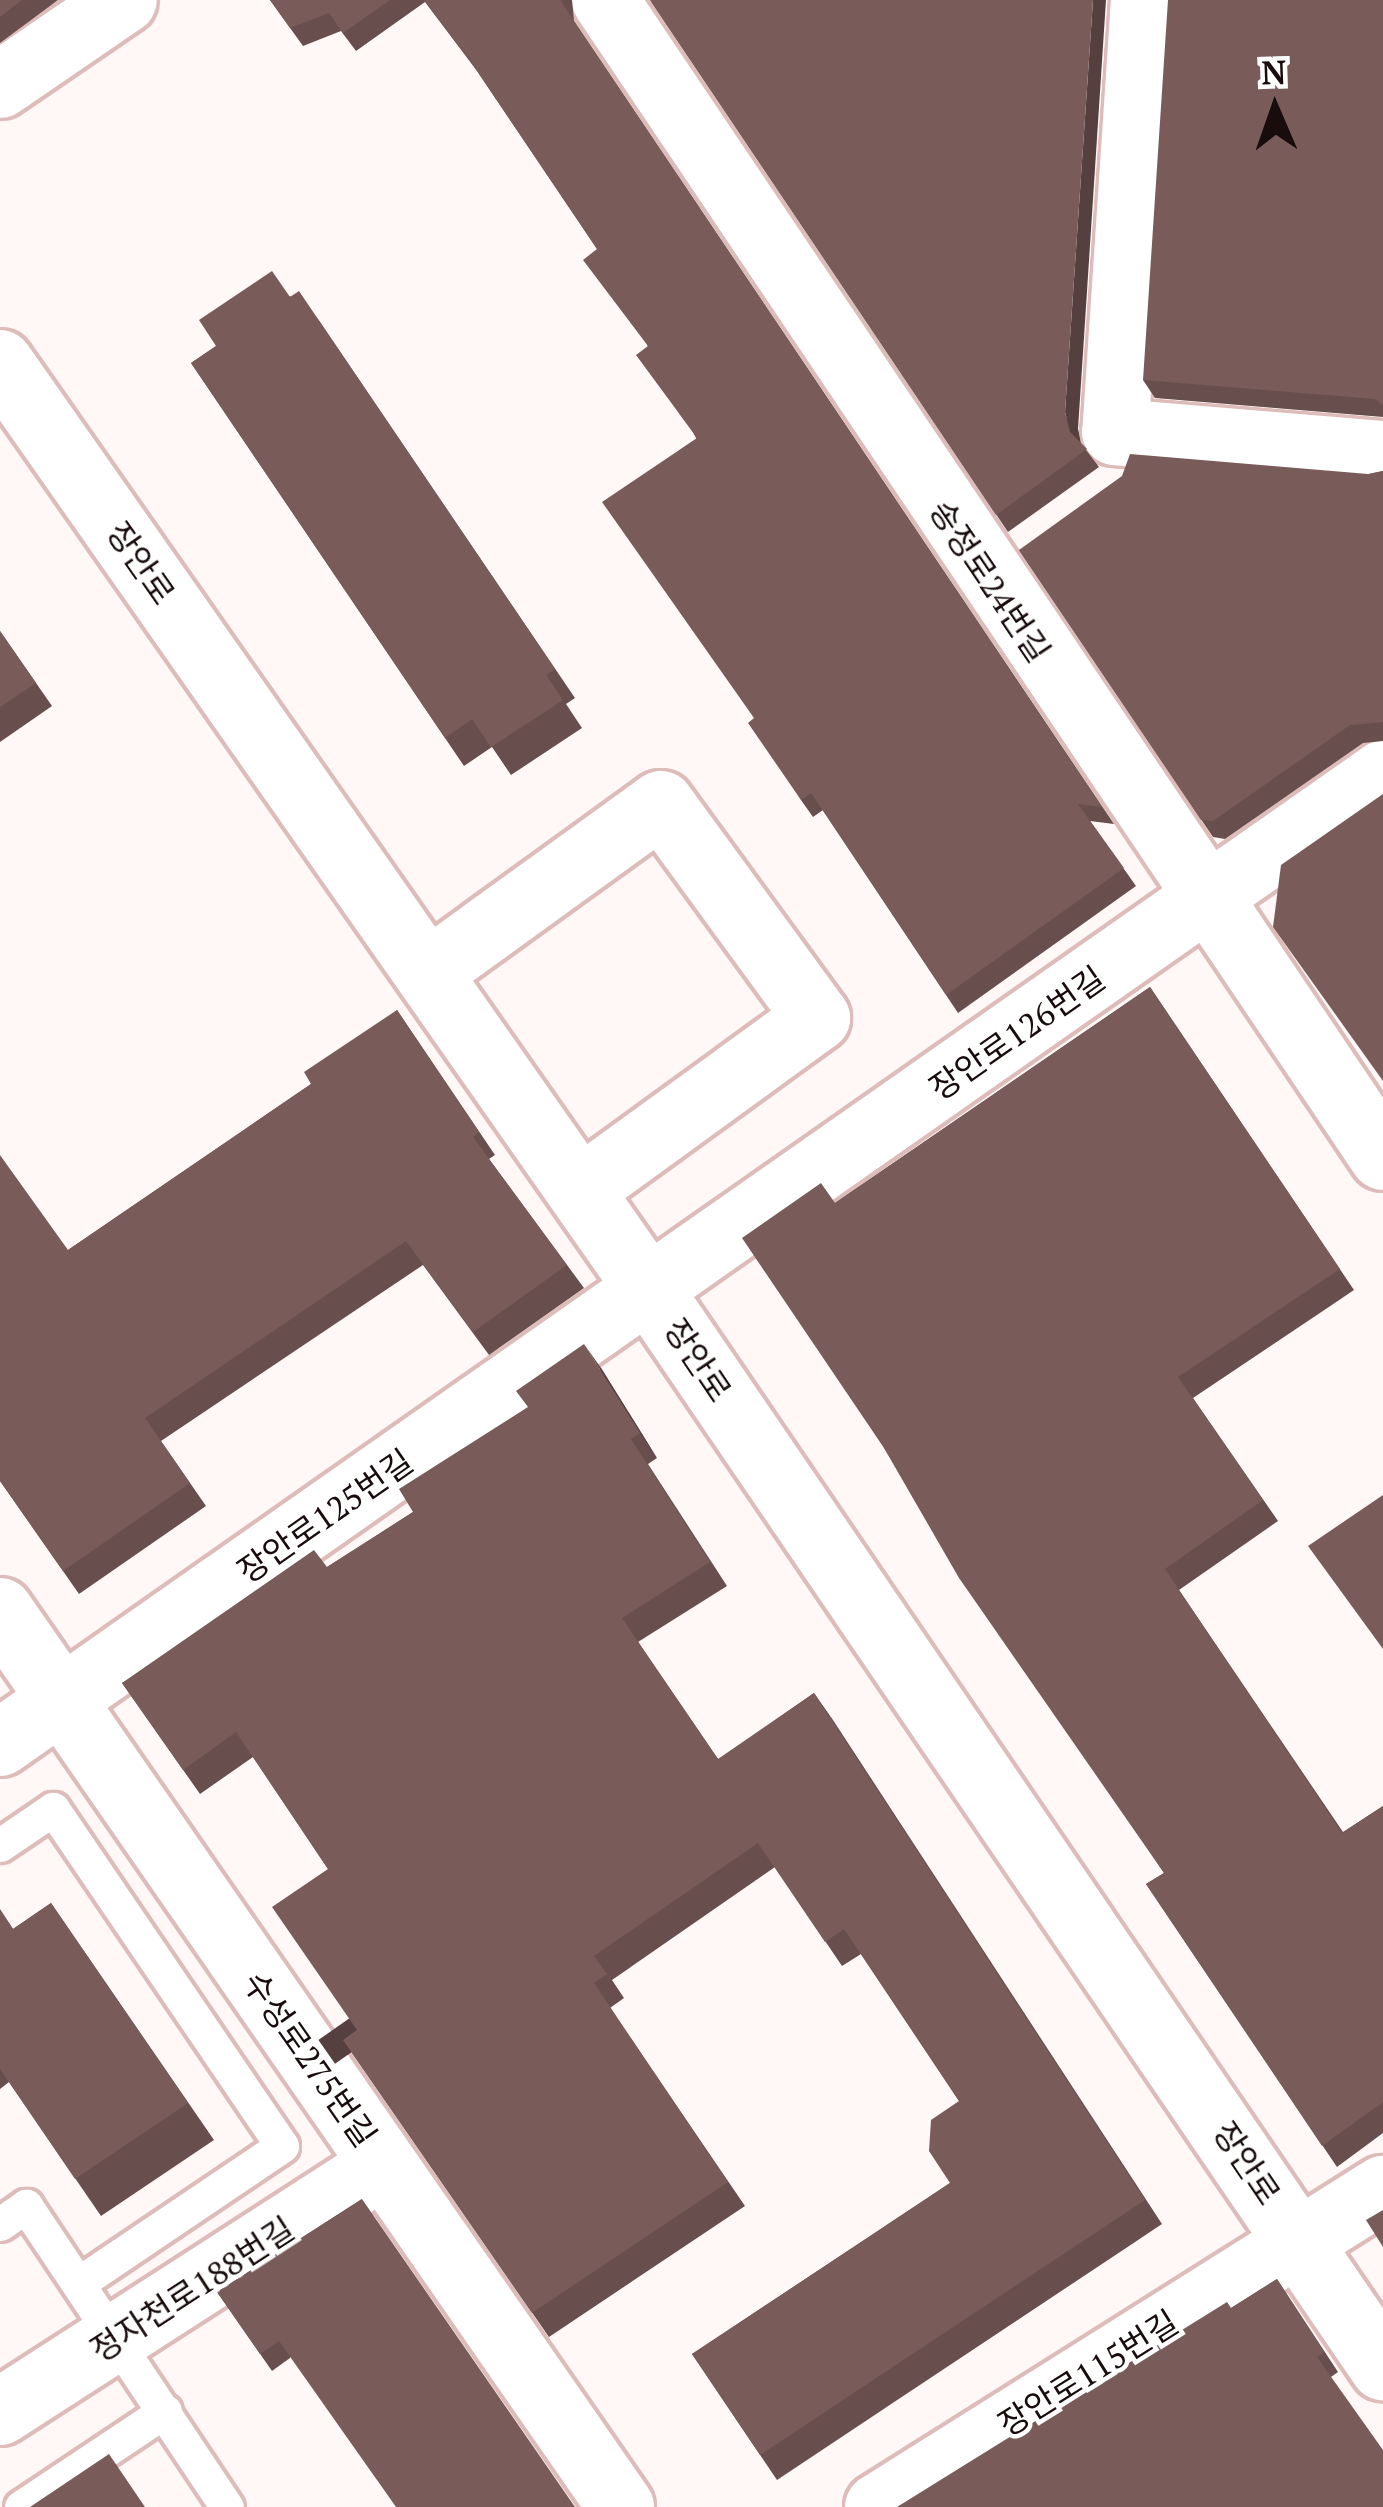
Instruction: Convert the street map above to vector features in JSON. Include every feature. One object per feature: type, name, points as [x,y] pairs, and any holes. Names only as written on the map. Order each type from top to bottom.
[{"type":"street","points":[[0,85],[124,0]]},
{"type":"street","name":"송정로24번길","points":[[605,0],[1002,563],[1210,900],[1383,1156]]},
{"type":"street","points":[[1144,0],[1119,454],[1383,454]]},
{"type":"street","name":"장안로","points":[[0,363],[648,1288],[1383,2367]]},
{"type":"street","name":"장안로126번길","points":[[648,1288],[1210,900],[1383,774]]},
{"type":"street","points":[[429,972],[661,804],[817,1018],[580,1190]]},
{"type":"street","name":"장안로125번길","points":[[0,1743],[648,1288]]},
{"type":"street","name":"수성로275번길","points":[[0,1611],[621,2507]]},
{"type":"street","name":"정자천로188번길","points":[[0,2412],[383,2165]]},
{"type":"street","name":"장안로115번길","points":[[878,2507],[1383,2189]]},
{"type":"lane","points":[[0,1845],[52,1809],[282,2146],[79,2283]]},
{"type":"lane","points":[[0,2224],[26,2206],[227,2507]]},
{"type":"lane","points":[[21,2507],[165,2411]]},
{"type":"building","points":[[0,0],[22,0],[0,17]]},
{"type":"building","points":[[270,0],[390,0],[343,33],[329,13],[290,28]]},
{"type":"building","points":[[424,0],[561,0],[1102,807],[1078,804],[1124,868],[946,995],[811,793],[801,800],[748,723],[754,718],[602,502],[697,438],[636,355],[648,346],[583,260],[597,249]]},
{"type":"building","points":[[650,0],[1093,0],[1065,412],[1070,432],[1087,449],[996,515]]},
{"type":"building","points":[[1168,0],[1383,0],[1383,405],[1375,399],[1143,380]]},
{"type":"building","points":[[272,271],[290,297],[299,291],[555,669],[546,675],[563,700],[491,747],[472,719],[445,738],[191,363],[216,346],[199,320]]},
{"type":"building","points":[[1130,454],[1368,474],[1383,471],[1383,722],[1350,725],[1213,821],[1201,820],[1019,550],[1122,476]]},
{"type":"building","points":[[0,631],[36,683],[0,707]]},
{"type":"building","points":[[1383,794],[1383,1081],[1273,927],[1281,865]]},
{"type":"building","points":[[1150,987],[1340,1269],[1178,1377],[1263,1500],[1165,1569],[1342,1833],[1383,1806],[1383,2102],[1322,2146],[1146,1884],[1164,1873],[959,1578],[884,1448],[742,1238],[821,1183],[835,1203]]},
{"type":"building","points":[[397,1010],[479,1132],[473,1137],[567,1265],[473,1332],[406,1241],[145,1418],[190,1483],[63,1571],[0,1481],[0,1155],[68,1250],[311,1084],[304,1072]]},
{"type":"building","points":[[584,1344],[640,1433],[631,1439],[710,1562],[622,1618],[718,1759],[814,1693],[1145,2200],[760,2455],[692,2354],[950,2183],[929,2151],[931,2120],[959,2101],[844,1929],[825,1942],[758,1843],[594,1956],[607,1974],[594,1983],[728,2182],[532,2313],[343,2040],[357,2030],[272,1907],[328,1869],[236,1732],[183,1770],[122,1683],[314,1550],[327,1567],[413,1512],[399,1489],[528,1407],[516,1391]]},
{"type":"building","points":[[1383,1495],[1383,1649],[1308,1546]]},
{"type":"building","points":[[51,1903],[188,2103],[75,2179],[0,2069],[0,1910],[13,1929]]},
{"type":"building","points":[[362,2199],[575,2507],[396,2507],[279,2341],[260,2354],[217,2292]]},
{"type":"building","points":[[1383,2210],[1383,2247],[1366,2220]]},
{"type":"building","points":[[1277,2279],[1324,2352],[1317,2357],[1383,2450],[1383,2507],[897,2507],[1227,2302],[1231,2308]]},
{"type":"building","points":[[109,2454],[145,2507],[30,2507]]}]
